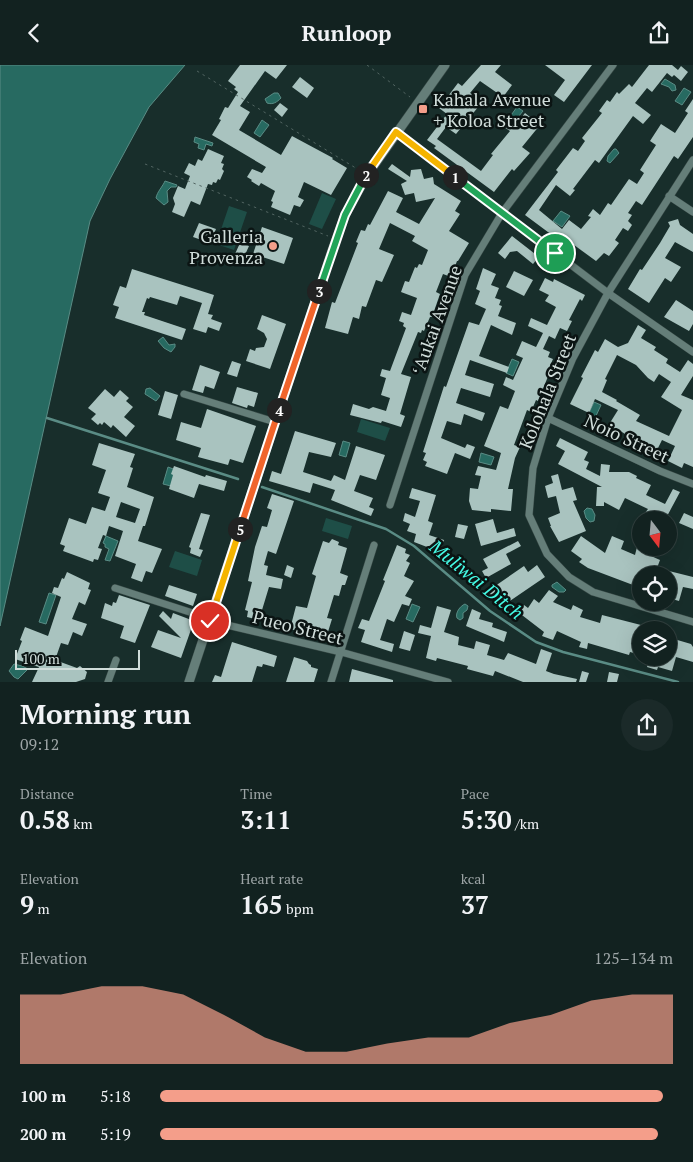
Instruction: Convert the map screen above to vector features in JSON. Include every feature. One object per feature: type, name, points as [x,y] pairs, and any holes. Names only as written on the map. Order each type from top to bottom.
[{"type":"street","points":[[190,682],[345,215],[367,175],[445,65]]},
{"type":"street","name":"ʻAukai Avenue","points":[[390,505],[465,275],[502,213],[613,65]]},
{"type":"street","points":[[396,132],[608,293],[693,352]]},
{"type":"street","name":"Kolohala Street","points":[[693,160],[608,293],[573,358],[548,418],[533,468],[529,515],[547,554],[569,577],[593,592],[693,622]]},
{"type":"street","points":[[669,196],[693,212]]},
{"type":"street","points":[[184,394],[275,422]]},
{"type":"street","name":"Noio Street","points":[[548,418],[660,471],[693,484]]},
{"type":"street","points":[[331,682],[374,545]]},
{"type":"street","name":"Pueo Street","points":[[115,588],[202,616],[210,621],[341,652],[448,682]]},
{"type":"street","points":[[108,682],[116,660]]},
{"type":"path","points":[[367,65],[417,102]]},
{"type":"path","points":[[197,71],[367,175]]},
{"type":"path","points":[[145,163],[336,239]]},
{"type":"shaded area","points":[[0,65],[185,65],[149,107],[110,179],[90,221],[0,626]]},
{"type":"shaded area","points":[[665,79],[675,85],[676,90],[672,91],[669,87],[661,84]]},
{"type":"shaded area","points":[[684,88],[691,92],[682,105],[675,101]]},
{"type":"shaded area","points":[[274,93],[278,93],[281,98],[275,103],[267,103],[265,99]]},
{"type":"shaded area","points":[[517,107],[523,111],[514,122],[509,118]]},
{"type":"shaded area","points":[[262,120],[269,125],[260,137],[254,133]]},
{"type":"shaded area","points":[[195,137],[213,143],[212,146],[206,144],[204,150],[198,148],[199,144],[194,142]]},
{"type":"shaded area","points":[[614,149],[619,153],[610,163],[607,161],[608,156]]},
{"type":"shaded area","points":[[165,181],[177,185],[167,191],[168,202],[164,205],[156,198]]},
{"type":"shaded area","points":[[322,193],[336,199],[322,229],[309,224]]},
{"type":"shaded area","points":[[229,206],[247,212],[234,250],[216,244]]},
{"type":"shaded area","points":[[561,211],[570,216],[562,227],[553,221]]},
{"type":"shaded area","points":[[163,337],[169,345],[175,344],[171,352],[158,341]]},
{"type":"shaded area","points":[[512,359],[519,362],[513,376],[506,373]]},
{"type":"shaded area","points":[[150,388],[160,396],[156,401],[145,394],[146,389]]},
{"type":"shaded area","points":[[594,402],[601,405],[595,418],[589,413]]},
{"type":"shaded area","points":[[361,419],[390,428],[385,441],[357,432]]},
{"type":"shaded area","points":[[343,441],[350,443],[346,457],[339,455]]},
{"type":"shaded area","points":[[481,453],[494,457],[491,465],[479,462]]},
{"type":"shaded area","points":[[168,467],[176,470],[171,486],[163,484]]},
{"type":"shaded area","points":[[587,508],[592,509],[595,515],[594,521],[590,522],[586,518],[584,511]]},
{"type":"shaded area","points":[[326,518],[352,526],[348,539],[322,531]]},
{"type":"shaded area","points":[[106,536],[118,541],[110,561],[105,560],[109,549],[103,543]]},
{"type":"shaded area","points":[[175,551],[202,560],[197,576],[169,567]]},
{"type":"shaded area","points":[[557,582],[566,590],[564,592],[559,592],[552,587]]},
{"type":"shaded area","points":[[49,593],[56,595],[46,624],[39,622]]},
{"type":"shaded area","points":[[412,604],[420,607],[413,622],[406,619]]},
{"type":"shaded area","points":[[465,604],[468,606],[467,610],[463,613],[463,618],[460,620],[457,618],[457,612]]},
{"type":"shaded area","points":[[14,664],[28,669],[18,679],[9,671]]},
{"type":"building","points":[[240,65],[287,65],[276,79],[265,71],[240,106],[250,112],[239,130],[281,155],[292,136],[333,158],[347,168],[331,195],[304,182],[298,197],[304,200],[300,207],[294,205],[290,215],[271,207],[275,191],[261,183],[259,186],[247,177],[252,169],[262,173],[266,167],[212,135],[221,120],[219,119],[225,107],[228,108],[238,92],[234,89],[236,87],[228,81]]},
{"type":"building","points":[[481,65],[501,65],[495,72],[512,85],[503,97],[480,81],[470,93],[474,95],[470,100],[479,106],[456,134],[446,127],[437,139],[481,171],[493,155],[491,154],[510,131],[504,127],[509,121],[515,126],[525,113],[540,125],[522,147],[530,153],[514,171],[512,169],[494,192],[434,148],[436,146],[427,140],[447,114],[439,108],[458,83],[462,86]]},
{"type":"building","points":[[545,65],[592,65],[564,102],[554,95],[565,80]]},
{"type":"building","points":[[649,65],[672,65],[678,70],[681,66],[688,72],[681,81],[674,75],[672,77],[667,73],[652,92],[647,88],[635,103],[651,115],[643,124],[633,116],[599,163],[595,160],[573,189],[575,190],[570,196],[556,185],[539,210],[562,229],[569,220],[581,229],[591,217],[588,216],[593,209],[600,215],[608,203],[611,205],[629,179],[637,184],[644,173],[640,170],[656,145],[650,141],[661,124],[675,133],[688,113],[685,111],[693,99],[693,137],[678,159],[674,156],[642,205],[636,201],[628,213],[632,215],[628,221],[632,225],[628,231],[623,228],[615,240],[619,243],[609,256],[604,253],[596,261],[563,237],[560,241],[525,215],[558,172],[556,170],[573,148],[578,151],[585,141],[582,138],[602,113],[599,111],[607,100],[610,102],[617,92],[619,94],[629,84],[632,87]]},
{"type":"building","points":[[300,77],[314,88],[307,98],[292,87]]},
{"type":"building","points":[[280,103],[288,109],[282,117],[274,110]]},
{"type":"building","points":[[208,149],[224,156],[221,163],[224,164],[222,169],[224,171],[220,180],[218,179],[216,183],[213,182],[212,185],[208,184],[200,205],[191,201],[184,217],[172,212],[175,204],[173,198],[178,186],[185,189],[190,176],[184,173],[189,163],[195,166],[198,159],[202,161]]},
{"type":"building","points":[[392,164],[410,177],[411,170],[421,169],[424,179],[433,177],[434,184],[461,201],[455,211],[460,214],[449,231],[469,243],[457,261],[451,277],[443,274],[436,292],[440,294],[432,317],[430,317],[424,331],[418,332],[401,374],[411,377],[400,414],[405,416],[401,427],[350,415],[353,404],[369,409],[373,407],[386,411],[390,398],[381,395],[386,378],[380,376],[382,369],[390,371],[406,328],[403,326],[404,323],[399,321],[402,312],[411,315],[417,298],[401,292],[405,281],[409,282],[415,267],[417,268],[419,264],[422,265],[428,250],[412,241],[415,236],[390,223],[379,249],[394,255],[382,282],[376,280],[366,307],[362,306],[359,319],[353,317],[348,334],[325,328],[332,302],[335,303],[358,243],[356,242],[361,230],[365,231],[368,224],[370,225],[388,191],[403,198],[396,212],[419,224],[435,198],[416,202],[414,193],[405,195],[401,184],[407,181],[388,169]]},
{"type":"building","points":[[678,219],[680,225],[693,234],[693,252],[675,242],[665,258],[681,267],[671,282],[665,278],[649,303],[628,289],[640,269],[642,270],[660,243],[670,226],[668,222]]},
{"type":"building","points":[[199,223],[216,229],[210,243],[193,237]]},
{"type":"building","name":"Galleria Provenza","points":[[262,227],[293,238],[284,264],[253,254]]},
{"type":"building","points":[[512,236],[539,257],[533,264],[517,251],[510,252],[505,259],[498,253]]},
{"type":"building","points":[[240,243],[249,246],[244,257],[235,254]]},
{"type":"building","points":[[483,268],[496,274],[491,285],[499,288],[495,298],[501,300],[499,305],[502,306],[498,316],[516,323],[512,335],[491,325],[479,356],[509,367],[507,373],[470,360],[465,375],[494,384],[490,397],[461,388],[456,403],[485,413],[482,421],[464,414],[461,425],[447,421],[441,438],[465,448],[467,444],[475,447],[470,459],[455,453],[447,474],[425,466],[427,462],[423,460],[426,453],[423,452],[444,386],[446,387],[469,322],[479,325],[486,309],[475,304],[480,291],[476,289]]},
{"type":"building","points":[[132,269],[214,295],[208,314],[213,315],[211,319],[222,323],[219,331],[208,327],[206,333],[193,329],[202,303],[180,296],[177,305],[150,297],[149,299],[147,298],[142,312],[145,312],[144,315],[186,329],[182,340],[115,318],[119,307],[113,305],[120,286],[126,288]]},
{"type":"building","points":[[514,271],[533,280],[524,296],[506,287]]},
{"type":"building","points":[[545,278],[553,282],[554,279],[585,295],[582,301],[580,299],[569,320],[572,321],[567,331],[560,328],[555,339],[549,336],[543,349],[550,352],[548,357],[553,359],[538,401],[536,400],[531,412],[527,410],[514,445],[520,447],[515,458],[508,489],[513,489],[511,511],[491,509],[491,512],[472,510],[469,501],[470,488],[478,489],[481,476],[475,475],[478,466],[496,470],[501,453],[484,446],[500,406],[508,409],[515,391],[503,385],[506,377],[513,380],[523,358],[516,355],[522,341],[536,347],[543,333],[528,326],[531,318],[547,325],[556,307],[545,301],[549,295],[539,290]]},
{"type":"building","points":[[676,300],[693,311],[693,324],[689,331],[664,317]]},
{"type":"building","points":[[262,315],[286,324],[270,369],[246,361],[250,349],[255,351],[256,348],[264,347],[267,339],[264,333],[257,329]]},
{"type":"building","points":[[638,325],[646,330],[641,338],[656,347],[654,350],[668,359],[666,363],[680,372],[688,360],[693,364],[693,376],[681,395],[693,400],[693,467],[684,463],[682,468],[668,461],[675,446],[662,440],[657,450],[634,440],[616,428],[608,426],[618,410],[595,399],[589,413],[570,404],[595,350],[598,352],[605,339],[618,347],[628,343]],"holes":[[[617,355],[636,365],[654,382],[659,374],[671,382],[661,397],[682,410],[669,436],[636,421],[640,415],[602,392],[607,380],[605,379]]]},
{"type":"building","points":[[232,361],[241,364],[237,377],[227,374]]},
{"type":"building","points":[[200,365],[220,372],[214,389],[205,386],[203,393],[192,390]]},
{"type":"building","points":[[237,387],[258,393],[254,407],[248,405],[247,408],[232,403]]},
{"type":"building","points":[[105,389],[114,397],[120,390],[129,398],[126,401],[133,407],[124,417],[135,426],[126,437],[113,425],[111,428],[104,422],[102,425],[100,423],[98,425],[91,419],[96,414],[88,408]]},
{"type":"building","points":[[165,391],[178,395],[171,419],[158,415]]},
{"type":"building","points":[[207,409],[256,426],[243,463],[230,459],[228,465],[198,457],[201,448],[176,440],[181,422],[201,428]]},
{"type":"building","points":[[295,431],[336,443],[331,457],[309,452],[303,472],[331,481],[334,475],[345,480],[356,446],[385,455],[376,480],[360,475],[354,491],[373,498],[369,507],[374,509],[371,516],[331,500],[335,490],[313,483],[310,493],[269,481],[272,471],[281,474]]},
{"type":"building","points":[[560,438],[588,452],[584,460],[589,462],[586,469],[600,476],[601,464],[610,465],[609,472],[629,472],[637,476],[636,478],[651,485],[646,495],[665,504],[673,489],[680,492],[670,511],[646,511],[648,509],[625,498],[619,510],[604,502],[604,506],[596,506],[597,487],[602,487],[558,464],[565,451],[556,446]]},
{"type":"building","points":[[99,443],[135,454],[130,467],[133,468],[127,487],[154,497],[138,541],[162,549],[152,573],[146,571],[142,582],[131,578],[136,564],[115,556],[123,531],[109,526],[106,536],[103,535],[98,548],[102,549],[98,560],[94,559],[93,562],[63,551],[65,546],[60,544],[69,518],[86,524],[92,507],[105,511],[110,497],[98,493],[106,470],[92,465]],"holes":[[[121,502],[140,509],[135,523],[116,517]]]},
{"type":"building","points":[[174,466],[205,477],[206,475],[227,481],[224,491],[199,484],[194,498],[169,489]]},
{"type":"building","points":[[558,474],[562,490],[573,487],[577,500],[573,501],[586,531],[559,542],[550,526],[548,518],[560,513],[556,496],[548,498],[545,486],[553,483],[551,476]]},
{"type":"building","points":[[412,488],[436,495],[428,521],[433,523],[429,535],[444,540],[440,552],[414,542],[416,534],[407,531],[410,524],[403,521],[405,513],[415,517],[420,501],[409,498]]},
{"type":"building","points":[[272,494],[294,501],[276,554],[268,551],[264,565],[268,566],[266,575],[283,579],[281,589],[269,587],[259,620],[247,617],[248,611],[245,610],[252,582],[248,581],[255,547],[262,526],[267,527],[272,510],[267,508]]},
{"type":"building","points":[[201,513],[210,515],[199,549],[203,550],[200,557],[190,553],[191,548],[189,547]]},
{"type":"building","points":[[684,513],[693,517],[693,529],[679,523]]},
{"type":"building","points":[[493,519],[497,533],[514,528],[516,536],[481,546],[475,524]]},
{"type":"building","points":[[458,524],[468,526],[464,539],[455,537]]},
{"type":"building","points":[[581,536],[605,553],[612,536],[624,541],[621,549],[632,554],[632,556],[651,556],[660,560],[658,566],[632,566],[632,585],[588,568],[579,562],[582,559],[571,551]]},
{"type":"building","points":[[332,539],[339,542],[338,545],[347,548],[340,573],[348,576],[345,585],[342,585],[339,596],[334,595],[327,618],[332,619],[327,635],[290,629],[296,606],[307,608],[316,576],[312,574],[323,541],[329,543]]},
{"type":"building","points":[[518,541],[521,546],[506,554],[511,564],[486,578],[482,571],[488,568],[483,559]]},
{"type":"building","points":[[397,545],[406,549],[405,553],[410,555],[406,561],[410,563],[404,576],[414,581],[405,596],[412,599],[409,606],[402,604],[394,622],[387,619],[380,640],[394,644],[392,652],[361,642],[365,630],[358,628],[362,619],[369,621]]},
{"type":"building","points":[[287,565],[294,568],[291,578],[284,575]]},
{"type":"building","points":[[537,565],[545,577],[507,603],[500,593],[490,600],[485,593],[524,566],[528,572]]},
{"type":"building","points":[[67,572],[90,583],[88,589],[91,590],[85,605],[79,602],[72,619],[87,624],[82,636],[73,632],[68,645],[61,643],[55,660],[77,668],[80,666],[87,672],[85,679],[76,682],[32,682],[39,667],[15,659],[22,641],[20,640],[25,627],[48,636],[61,597],[52,593],[54,587],[58,588]]},
{"type":"building","points":[[677,573],[693,577],[693,589],[683,587],[679,601],[677,600]]},
{"type":"building","points":[[169,585],[197,594],[193,606],[165,596]]},
{"type":"building","points":[[549,590],[558,596],[553,602],[571,610],[573,605],[583,610],[580,617],[600,623],[602,615],[632,623],[632,653],[630,652],[629,655],[588,643],[587,649],[579,647],[581,642],[557,631],[553,640],[542,636],[544,632],[518,612],[524,605],[528,608],[534,599],[539,603]]},
{"type":"building","points":[[119,595],[150,605],[135,643],[120,638],[124,626],[101,618],[105,603],[112,606],[113,602],[116,603]]},
{"type":"building","points":[[437,606],[451,610],[444,632],[459,637],[458,645],[474,649],[476,641],[490,645],[487,655],[504,660],[508,653],[536,664],[541,649],[552,653],[546,671],[577,679],[576,682],[523,682],[495,671],[493,676],[467,669],[468,666],[437,658],[436,661],[426,658],[431,636],[418,633],[420,625],[431,628]]},
{"type":"building","points":[[472,609],[481,613],[479,619],[493,623],[492,627],[507,632],[504,642],[466,626]]},
{"type":"building","points":[[163,611],[171,619],[173,613],[194,621],[181,658],[151,647],[158,630],[181,638],[159,616]]},
{"type":"building","points":[[404,631],[415,635],[410,651],[399,648]]},
{"type":"building","points":[[677,640],[691,644],[693,647],[693,662],[677,657]]},
{"type":"building","points":[[232,642],[277,656],[274,667],[263,664],[262,667],[257,666],[252,682],[212,682],[215,675],[221,677]]},
{"type":"building","points":[[294,657],[307,661],[311,667],[318,669],[314,682],[286,682]]},
{"type":"building","points":[[673,666],[672,671],[658,667],[657,670],[647,667]]},
{"type":"building","points":[[352,669],[393,680],[393,682],[349,682]]},
{"type":"building","points":[[582,671],[589,673],[586,682],[579,682]]},
{"type":"building","points":[[609,672],[619,674],[617,682],[607,682]]},
{"type":"waterway","name":"Muliwai Ditch","points":[[47,418],[238,479]]},
{"type":"waterway","name":"Muliwai Ditch","points":[[262,487],[386,529],[414,546],[490,611],[536,642],[563,652],[678,682]]},
{"type":"place","name":"Kahala Avenue + Koloa Street","points":[[423,109]]},
{"type":"place","name":"Galleria Provenza","points":[[273,246]]},
{"type":"route","points":[[210,621],[345,215],[360,185],[396,132],[555,253]]}]
